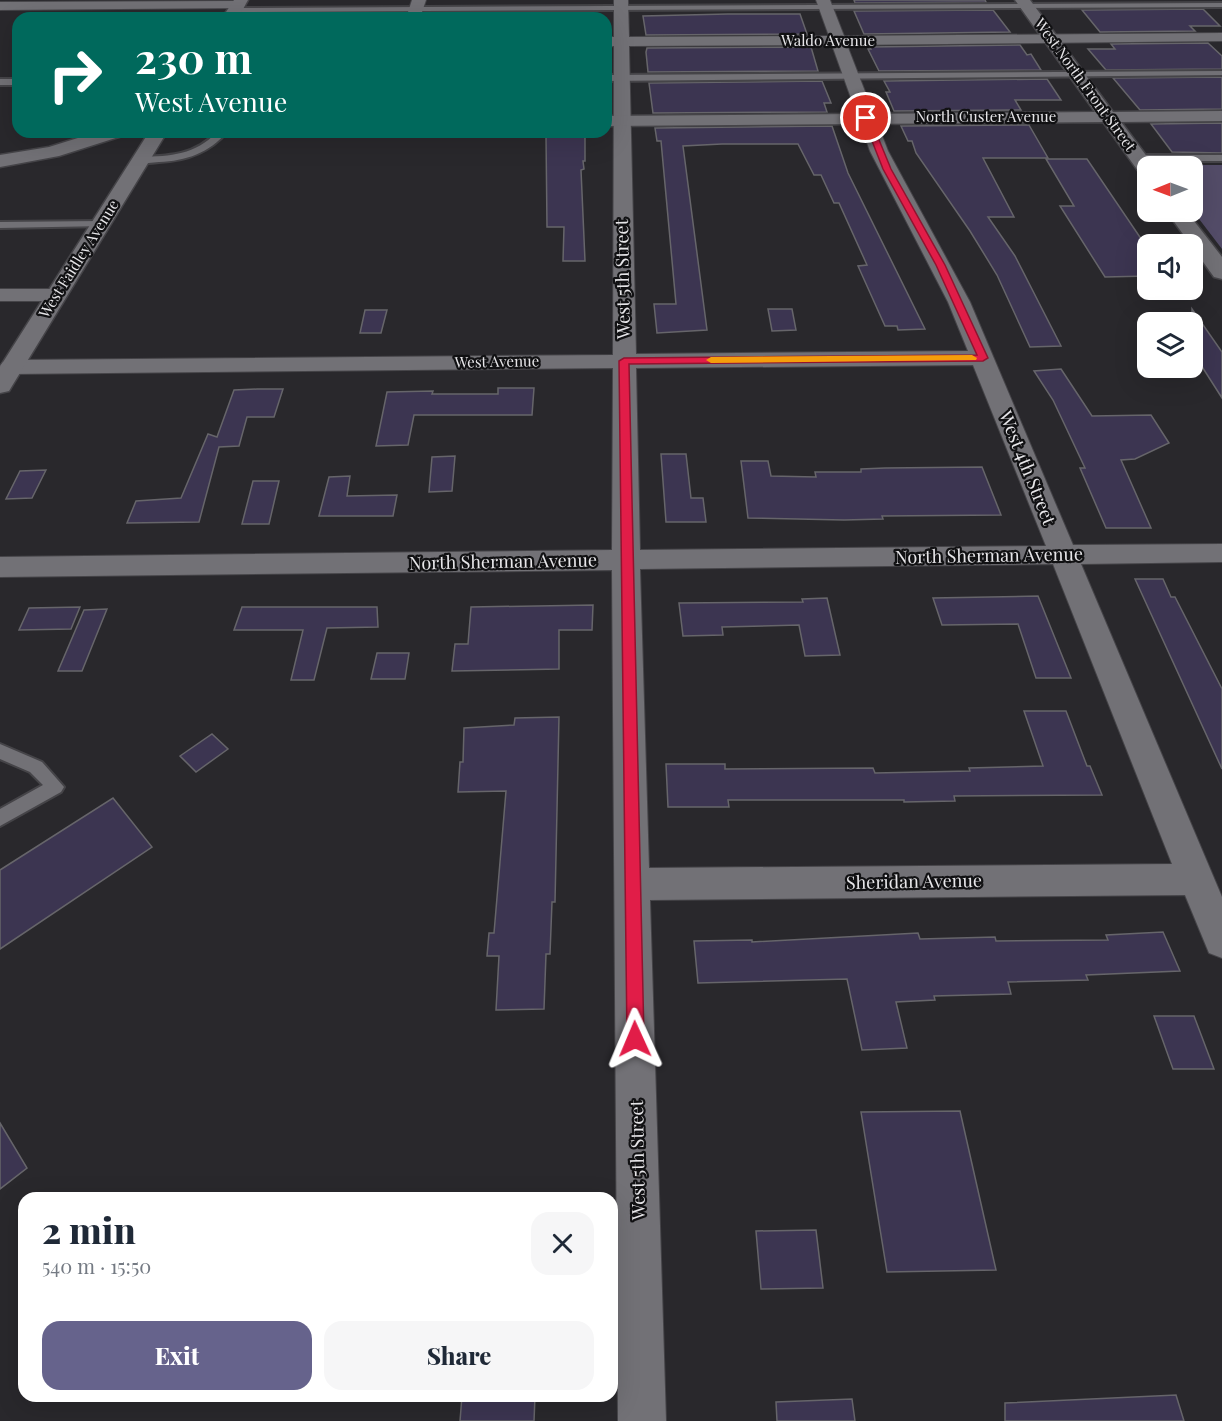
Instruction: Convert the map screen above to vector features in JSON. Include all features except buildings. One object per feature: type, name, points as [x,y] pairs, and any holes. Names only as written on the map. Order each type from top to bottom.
[{"type":"street","name":"West North Front Street","points":[[1024,3],[1137,157]]},
{"type":"street","name":"West 5th Street","points":[[621,4],[614,42],[614,121],[624,361],[642,1421]]},
{"type":"street","name":"West 4th Street","points":[[824,4],[887,169],[941,265],[983,358],[1222,941]]},
{"type":"street","points":[[0,6],[236,8]]},
{"type":"street","name":"Waldo Avenue","points":[[614,42],[1222,37]]},
{"type":"street","name":"North Custer Avenue","points":[[614,121],[1222,116]]},
{"type":"street","points":[[0,161],[52,152],[97,138]]},
{"type":"street","name":"West Faidley Avenue","points":[[6,376],[154,138]]},
{"type":"street","points":[[1184,222],[1222,272]]},
{"type":"street","points":[[0,296],[56,295]]},
{"type":"street","name":"West Avenue","points":[[6,376],[624,361],[983,358]]},
{"type":"street","name":"North Sherman Avenue","points":[[0,567],[1222,553]]},
{"type":"street","name":"Sheridan Avenue","points":[[633,884],[1196,879]]},
{"type":"lane","points":[[236,8],[416,9],[621,4],[1222,5]]},
{"type":"lane","points":[[614,78],[1222,72]]},
{"type":"lane","points":[[141,160],[181,159],[200,150],[215,138]]},
{"type":"lane","points":[[1203,160],[1222,158]]},
{"type":"lane","points":[[0,225],[101,224]]},
{"type":"lane","points":[[0,751],[36,767],[55,787],[0,818]]},
{"type":"shaded area","points":[[1203,165],[1222,165],[1222,249],[1201,222]]},
{"type":"slow traffic","points":[[711,360],[972,358]]},
{"type":"route","points":[[635,1039],[624,361],[983,358],[941,265],[887,169],[866,118]]}]
